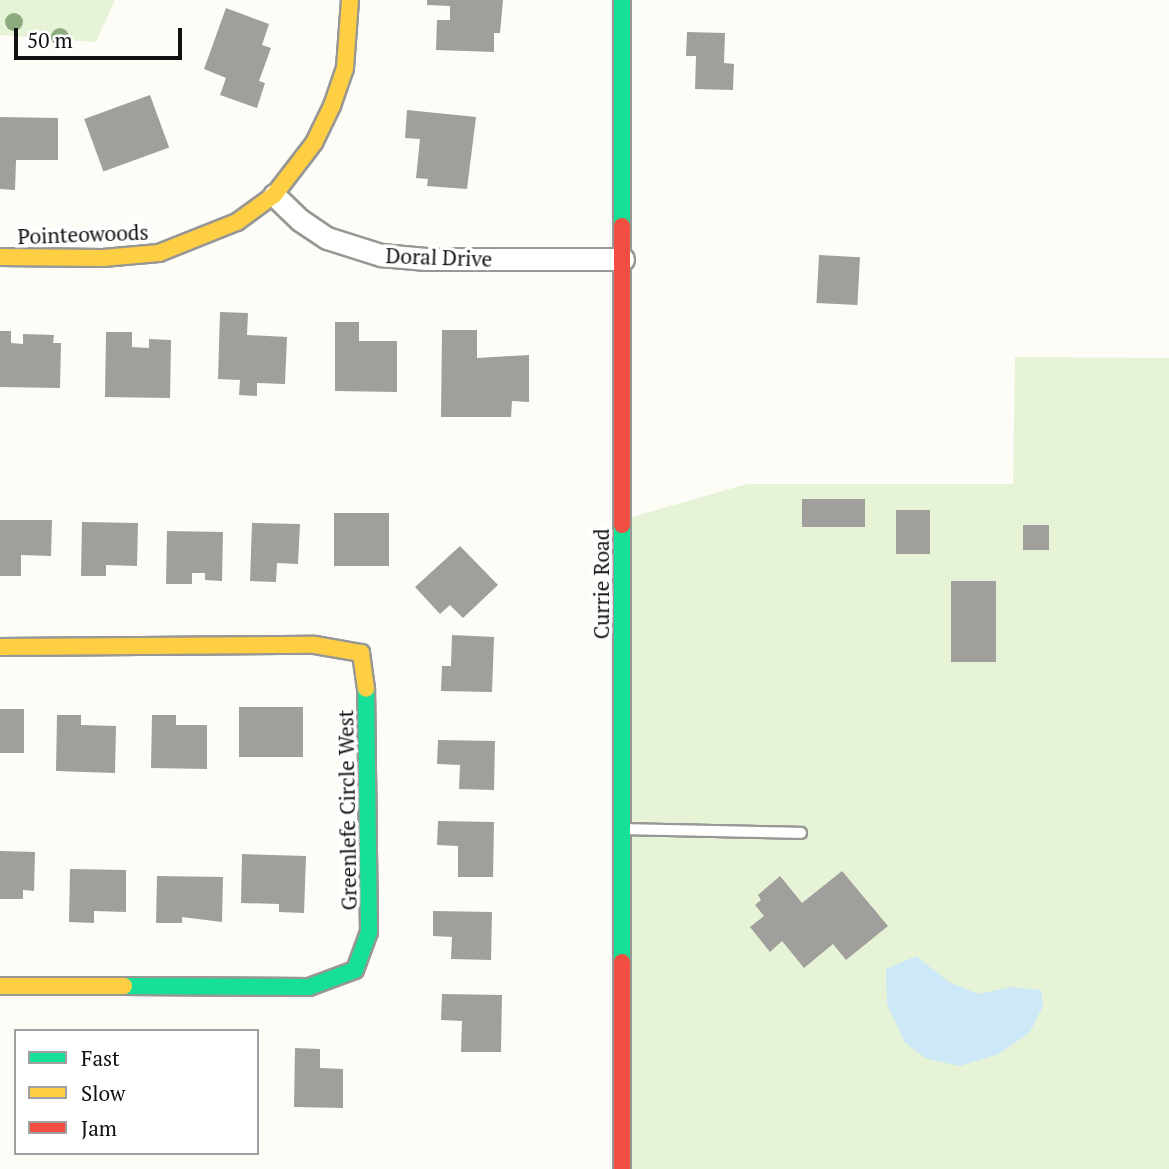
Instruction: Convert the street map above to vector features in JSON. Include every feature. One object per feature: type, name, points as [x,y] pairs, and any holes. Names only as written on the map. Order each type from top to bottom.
[{"type":"street","name":"Pointeowoods","points":[[0,257],[103,258],[159,253],[237,222],[274,195],[314,143],[332,107],[345,68],[350,0]]},
{"type":"street","name":"Currie Road","points":[[622,0],[622,1169]]},
{"type":"street","name":"Doral Drive","points":[[274,195],[300,220],[327,238],[381,255],[426,259],[623,259]]},
{"type":"street","name":"Greenlefe Circle West","points":[[0,648],[316,645],[361,653],[367,693],[369,932],[355,970],[309,987],[0,986]]},
{"type":"lane","points":[[622,829],[801,833]]},
{"type":"green space","points":[[0,0],[115,0],[96,42],[0,35]]},
{"type":"green space","points":[[1015,357],[1169,358],[1169,1169],[624,1169],[625,519],[747,484],[1013,484]]},
{"type":"water","points":[[916,956],[949,982],[978,994],[1012,987],[1041,990],[1043,1006],[1030,1032],[999,1054],[960,1066],[927,1059],[905,1043],[887,1004],[886,969]]},
{"type":"building","points":[[427,0],[503,0],[500,33],[494,33],[494,52],[436,50],[437,20],[450,20],[450,6],[427,5]]},
{"type":"building","points":[[226,8],[269,24],[262,45],[271,48],[259,81],[265,83],[257,108],[220,95],[226,78],[204,69]]},
{"type":"building","points":[[687,32],[725,33],[724,63],[734,64],[733,90],[695,89],[696,56],[686,56]]},
{"type":"building","points":[[150,95],[169,148],[103,172],[84,119]]},
{"type":"building","points":[[407,110],[476,117],[467,189],[427,186],[428,179],[416,178],[420,139],[405,138]]},
{"type":"building","points":[[0,117],[58,118],[58,160],[16,160],[15,190],[0,189]]},
{"type":"building","points":[[819,255],[860,257],[857,305],[816,303]]},
{"type":"building","points":[[220,312],[248,313],[247,335],[287,337],[285,384],[257,383],[257,396],[239,395],[240,380],[218,379]]},
{"type":"building","points":[[335,322],[359,322],[359,341],[397,341],[397,392],[335,391]]},
{"type":"building","points":[[442,330],[477,330],[477,358],[529,355],[529,402],[512,401],[511,417],[441,417]]},
{"type":"building","points":[[0,331],[11,331],[11,343],[23,344],[23,334],[54,335],[53,343],[61,343],[60,388],[0,387]]},
{"type":"building","points":[[106,332],[132,332],[132,347],[149,348],[149,339],[171,340],[170,398],[105,397]]},
{"type":"building","points":[[802,499],[865,499],[865,527],[802,527]]},
{"type":"building","points":[[896,510],[930,510],[930,554],[896,554]]},
{"type":"building","points":[[334,513],[389,513],[389,566],[334,566]]},
{"type":"building","points":[[0,520],[52,520],[51,556],[21,555],[21,576],[0,576]]},
{"type":"building","points":[[82,522],[138,523],[137,566],[106,565],[106,576],[81,576]]},
{"type":"building","points":[[252,523],[300,524],[298,564],[277,563],[276,582],[250,581]]},
{"type":"building","points":[[1023,525],[1049,525],[1049,550],[1023,550]]},
{"type":"building","points":[[167,531],[223,532],[222,581],[205,580],[205,573],[192,573],[192,584],[166,584]]},
{"type":"building","points":[[460,546],[498,585],[463,618],[450,605],[440,614],[415,587]]},
{"type":"building","points":[[951,581],[996,581],[996,662],[951,662]]},
{"type":"building","points":[[452,635],[494,637],[492,692],[441,691],[442,666],[451,666]]},
{"type":"building","points":[[239,707],[303,707],[303,757],[239,757]]},
{"type":"building","points":[[0,709],[24,709],[24,753],[0,753]]},
{"type":"building","points":[[57,715],[81,715],[81,725],[116,726],[115,773],[56,771]]},
{"type":"building","points":[[152,715],[176,715],[176,725],[207,725],[207,769],[151,768]]},
{"type":"building","points":[[438,740],[495,741],[494,790],[459,789],[460,765],[437,764]]},
{"type":"building","points":[[438,821],[494,822],[493,877],[458,877],[458,846],[437,845]]},
{"type":"building","points":[[0,851],[35,852],[34,891],[23,890],[23,899],[0,899]]},
{"type":"building","points":[[242,854],[306,856],[304,913],[279,912],[279,904],[241,903]]},
{"type":"building","points":[[70,869],[126,870],[126,912],[94,911],[94,923],[69,922]]},
{"type":"building","points":[[842,871],[888,926],[846,960],[833,944],[804,968],[782,941],[770,952],[750,927],[764,916],[755,905],[761,900],[758,895],[780,876],[802,903]]},
{"type":"building","points":[[157,876],[223,877],[222,922],[182,917],[182,923],[156,923]]},
{"type":"building","points":[[433,911],[492,912],[491,960],[451,959],[452,937],[433,936]]},
{"type":"building","points":[[442,994],[502,995],[501,1052],[461,1052],[462,1021],[441,1020]]},
{"type":"building","points":[[295,1048],[320,1049],[320,1068],[343,1069],[343,1108],[294,1107]]},
{"type":"traffic: fast","points":[[622,0],[622,226]]},
{"type":"traffic: fast","points":[[622,525],[622,962]]},
{"type":"traffic: fast","points":[[124,986],[309,987],[355,970],[369,932],[366,689]]},
{"type":"traffic: slow","points":[[0,257],[103,258],[159,253],[237,222],[274,195],[314,143],[332,106],[345,68],[350,0]]},
{"type":"traffic: slow","points":[[0,647],[315,645],[361,653],[366,689]]},
{"type":"traffic: slow","points":[[0,986],[124,986]]},
{"type":"traffic: jam","points":[[622,226],[622,525]]},
{"type":"traffic: jam","points":[[622,962],[622,1169]]}]
